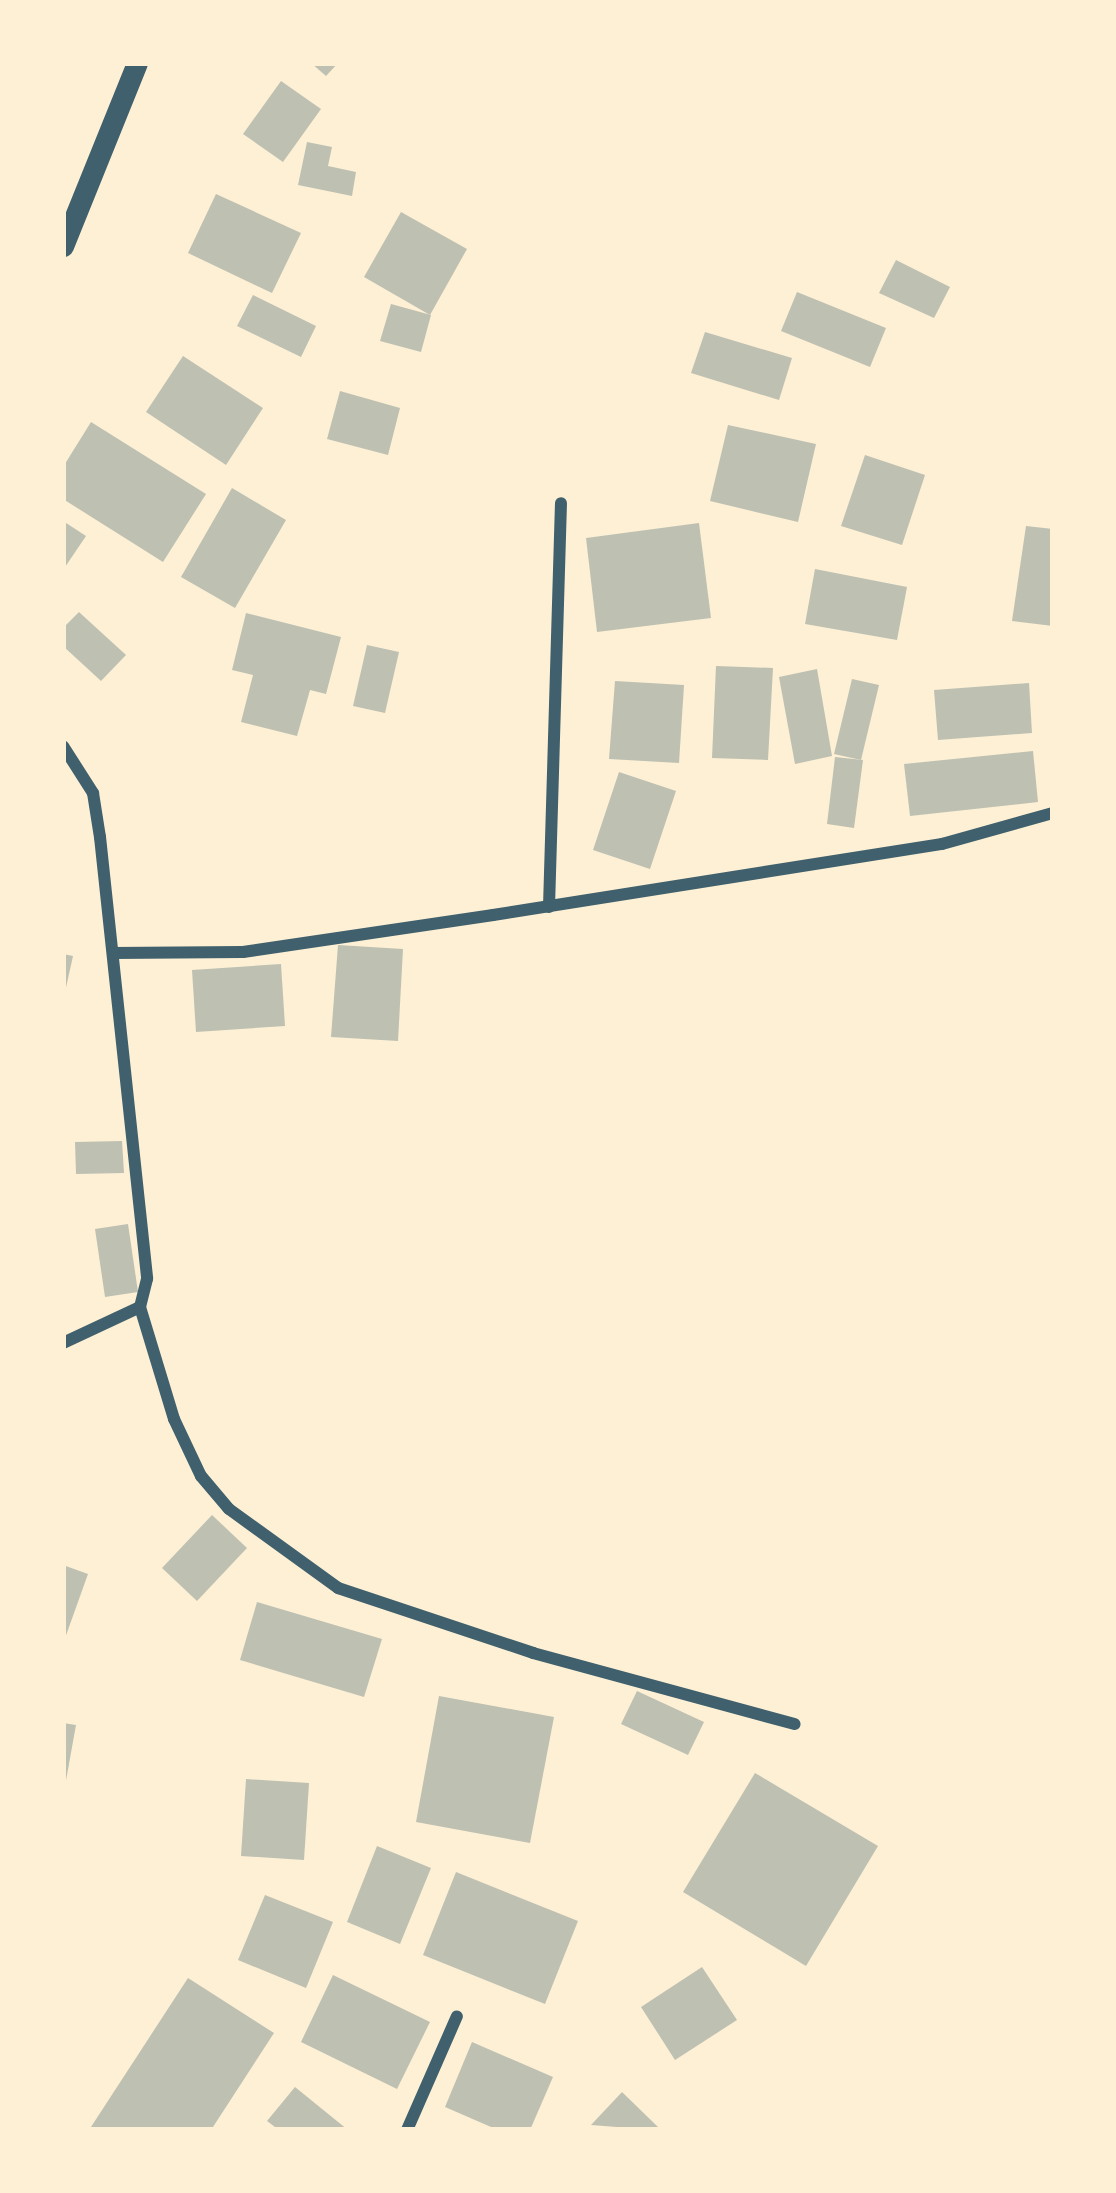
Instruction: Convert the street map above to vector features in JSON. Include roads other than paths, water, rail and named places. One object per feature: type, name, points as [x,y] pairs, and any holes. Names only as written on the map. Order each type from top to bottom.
[{"type":"street","points":[[63,246],[137,63]]},
{"type":"street","points":[[549,907],[561,503]]},
{"type":"street","points":[[63,746],[93,793],[147,1279],[140,1307],[174,1419],[201,1476],[229,1509],[338,1588],[533,1653],[795,1724]]},
{"type":"street","points":[[113,953],[243,952],[549,907],[942,844],[1053,813]]},
{"type":"street","points":[[63,1343],[140,1307]]},
{"type":"street","points":[[407,2130],[457,2016]]}]
